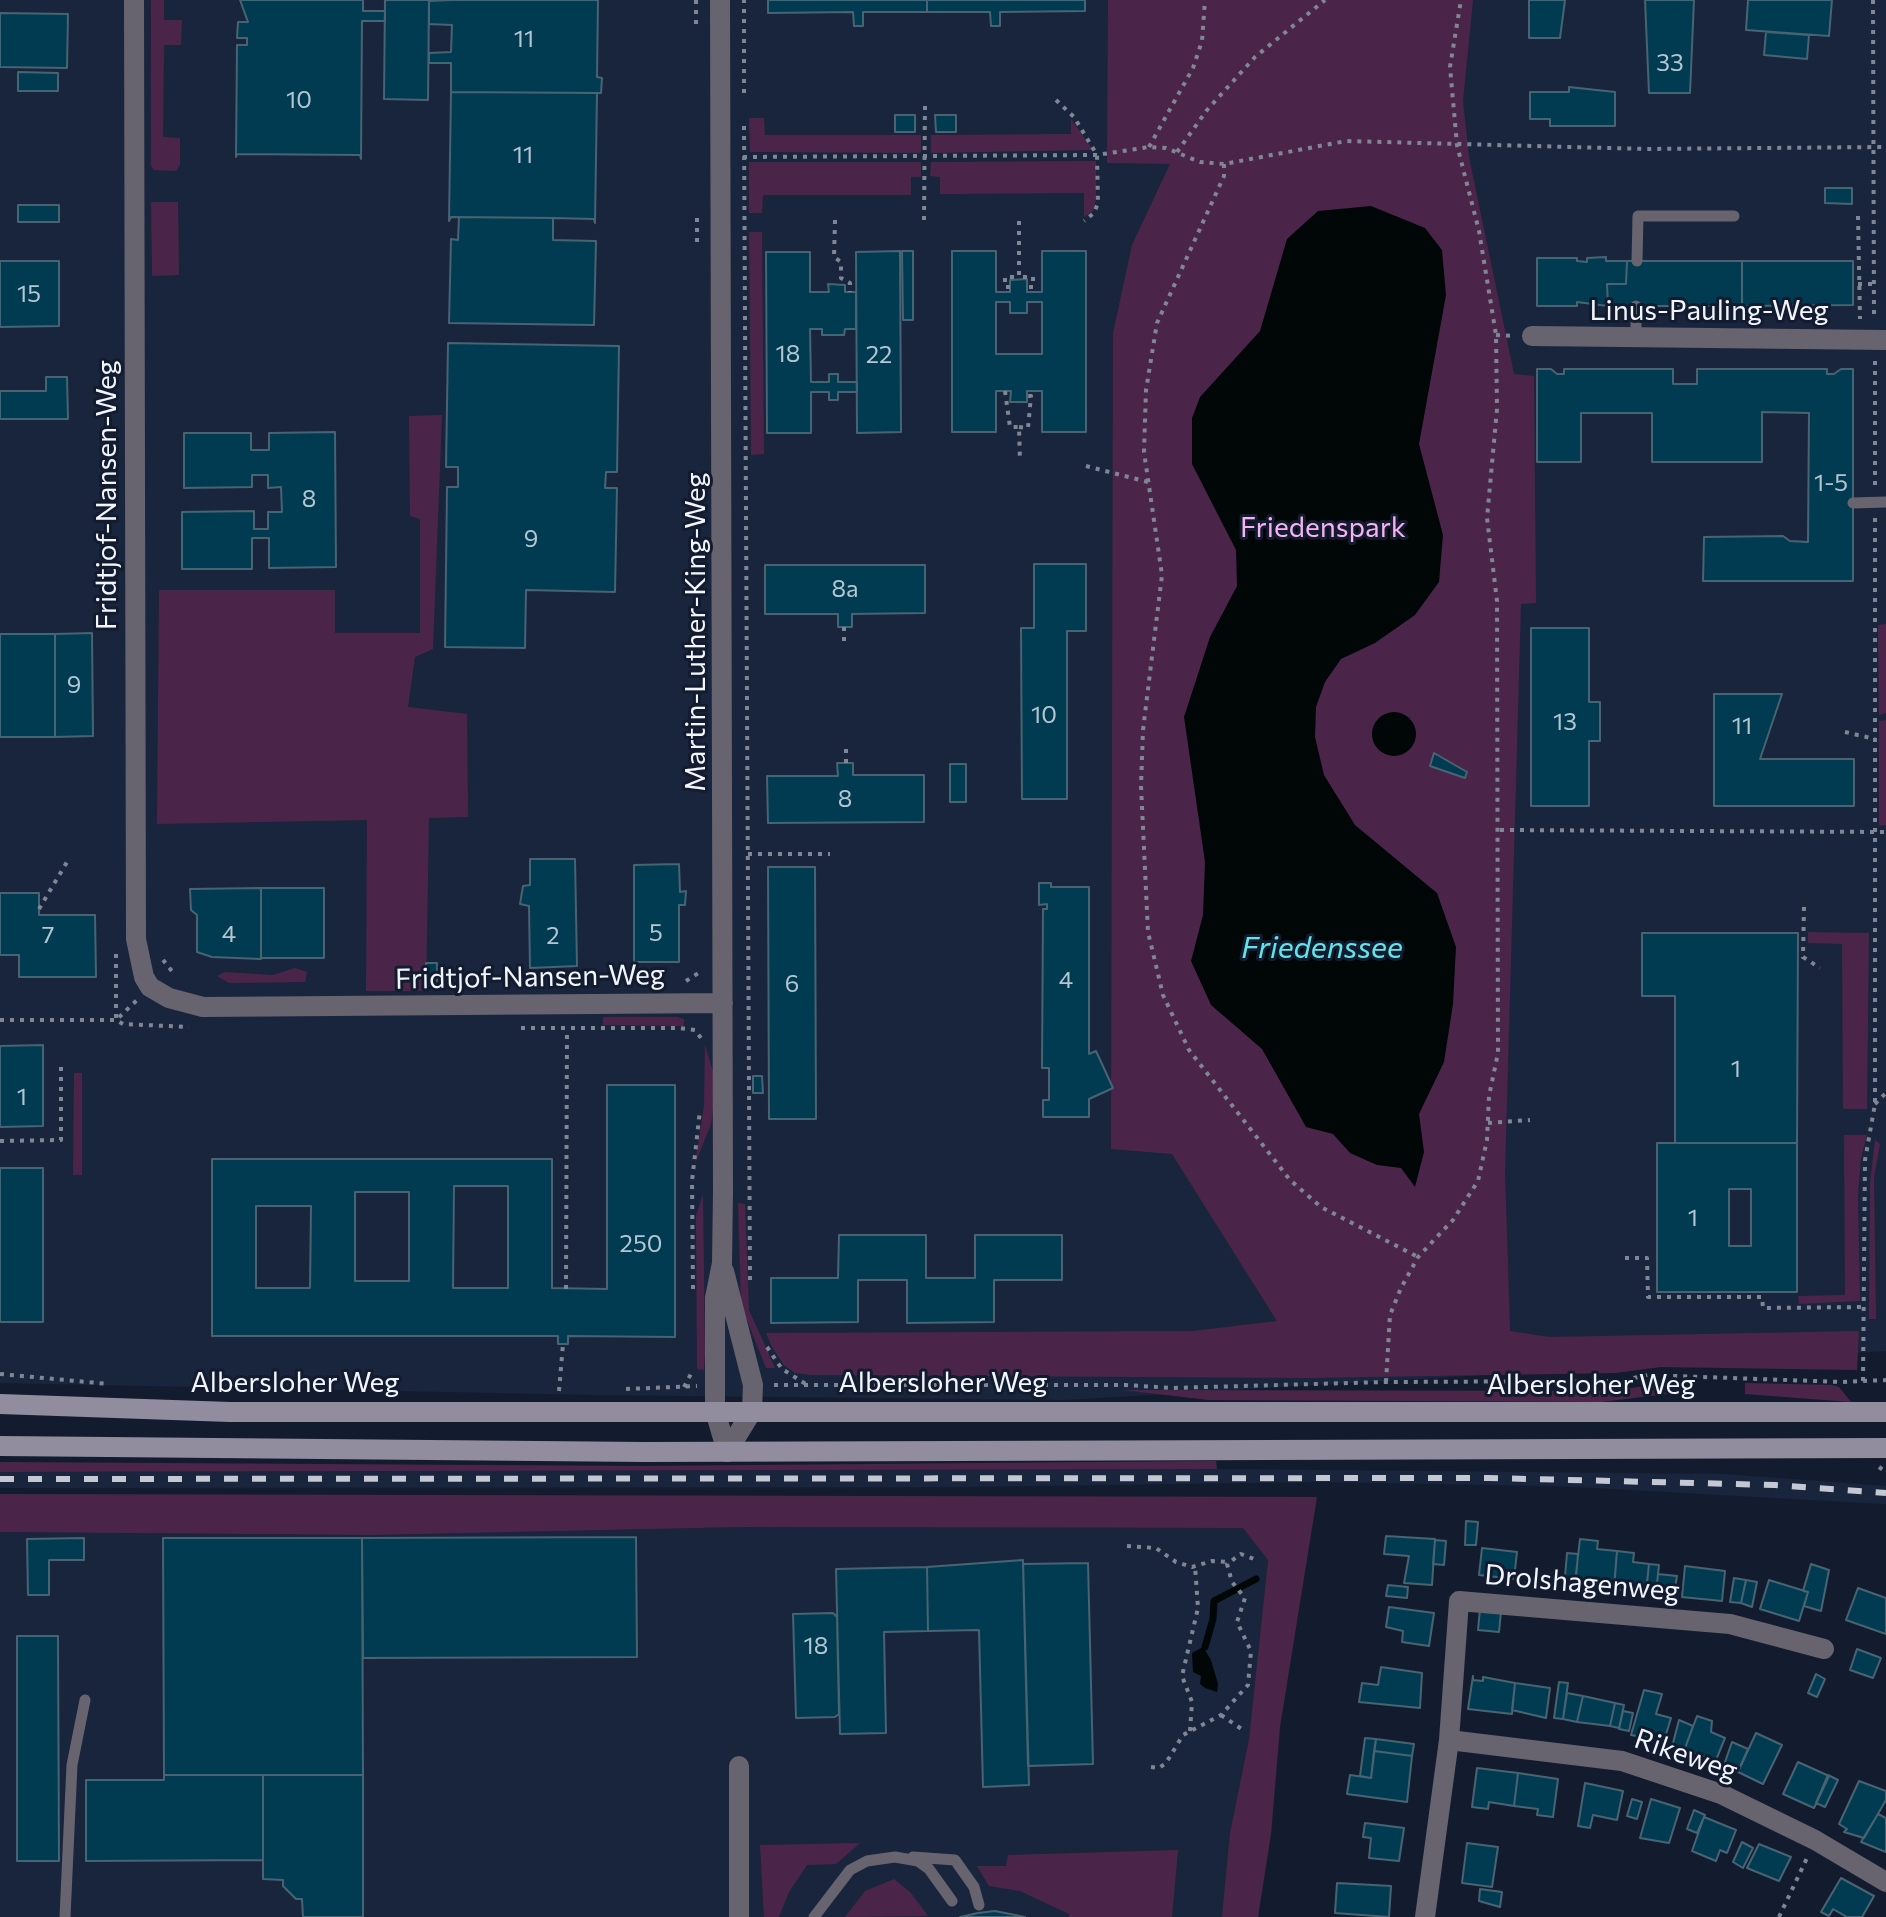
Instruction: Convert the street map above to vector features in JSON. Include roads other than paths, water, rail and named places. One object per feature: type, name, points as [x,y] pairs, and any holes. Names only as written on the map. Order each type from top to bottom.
[{"type":"main road","name":"Albersloher Weg","points":[[0,1404],[230,1412],[1886,1412]]},
{"type":"main road","points":[[0,1446],[329,1452],[1886,1448]]},
{"type":"street","name":"Fridtjof-Nansen-Weg","points":[[134,0],[136,939],[140,966],[150,987],[178,1002],[203,1007],[723,1003]]},
{"type":"street","name":"Martin-Luther-King-Weg","points":[[720,0],[724,460],[723,1003],[722,1263],[715,1298],[715,1411],[727,1452]]},
{"type":"street","name":"Linus-Pauling-Weg","points":[[1532,336],[1880,340]]},
{"type":"street","name":"Martin-Luther-King-Weg","points":[[722,1263],[753,1374],[752,1411]]},
{"type":"street","points":[[727,1452],[752,1411]]},
{"type":"street","name":"Drolshagenweg","points":[[1425,1917],[1449,1740],[1459,1601],[1730,1624],[1824,1649]]},
{"type":"street","name":"Rikeweg","points":[[1449,1740],[1622,1761],[1721,1794],[1815,1840],[1886,1882]]},
{"type":"street","points":[[739,1766],[739,1917]]},
{"type":"lane","points":[[1637,261],[1638,216],[1734,216]]},
{"type":"lane","points":[[1636,306],[1636,339]]},
{"type":"lane","points":[[1853,503],[1880,502]]},
{"type":"lane","points":[[65,1917],[72,1765],[85,1700]]},
{"type":"lane","points":[[814,1917],[850,1870],[867,1861],[895,1857],[928,1856],[955,1860],[974,1887],[979,1905]]},
{"type":"lane","points":[[895,1857],[918,1861],[929,1869],[952,1901]]},
{"type":"water","name":"Friedenssee","points":[[1371,206],[1425,228],[1442,250],[1446,295],[1419,444],[1443,535],[1439,582],[1415,615],[1375,643],[1341,659],[1325,682],[1316,707],[1315,737],[1324,775],[1355,825],[1437,893],[1456,947],[1453,1004],[1444,1062],[1419,1114],[1424,1152],[1415,1187],[1401,1168],[1377,1165],[1350,1153],[1333,1134],[1306,1127],[1262,1049],[1211,1005],[1191,961],[1203,915],[1205,862],[1184,717],[1210,637],[1237,586],[1236,550],[1192,464],[1192,418],[1200,397],[1260,331],[1287,239],[1318,211]]},
{"type":"water","points":[[1394,712],[1410,718],[1416,734],[1410,750],[1394,756],[1378,750],[1372,734],[1378,718]]},
{"type":"water","points":[[1203,1647],[1211,1660],[1218,1684],[1217,1692],[1200,1684],[1201,1676],[1193,1672],[1192,1653]]},
{"type":"waterway","points":[[1205,1647],[1213,1619],[1214,1601],[1256,1579]]},
{"type":"railway","points":[[0,1479],[1489,1478],[1775,1485],[1886,1493]]},
{"type":"park label","name":"Friedenspark","points":[[1323,528]]}]
